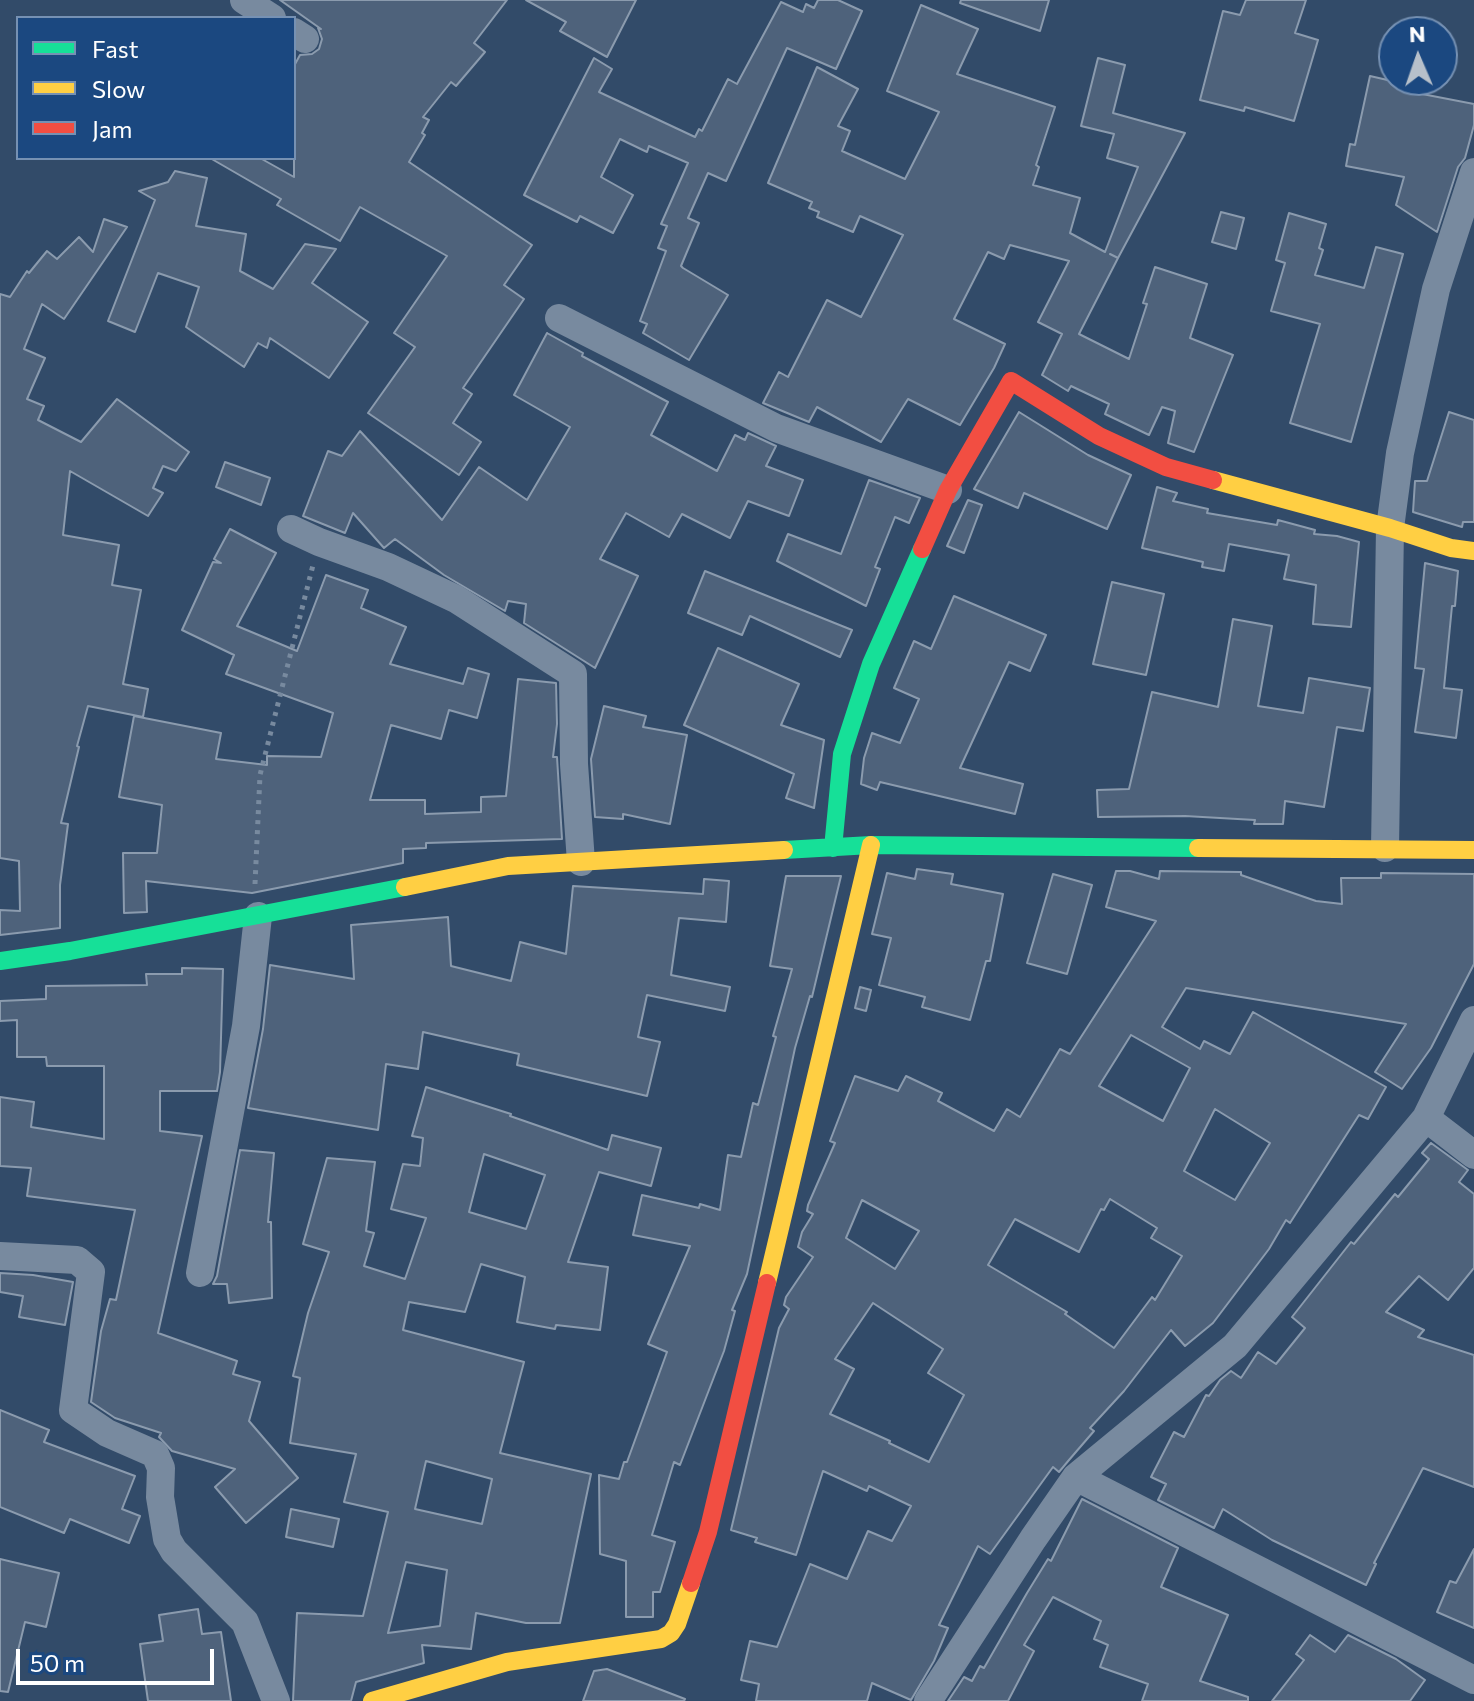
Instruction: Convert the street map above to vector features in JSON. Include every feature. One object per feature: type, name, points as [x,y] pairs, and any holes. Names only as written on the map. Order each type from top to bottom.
[{"type":"street","points":[[244,0],[269,16]]},
{"type":"street","points":[[1385,848],[1390,528],[1400,453],[1433,304],[1474,172]]},
{"type":"street","points":[[559,318],[776,428],[948,490]]},
{"type":"street","points":[[833,848],[842,754],[871,664],[948,490],[1011,381],[1099,436],[1166,467],[1390,528],[1451,548],[1474,551]]},
{"type":"street","points":[[291,529],[388,567],[456,599],[573,674],[574,764],[581,862]]},
{"type":"street","points":[[372,1701],[507,1662],[661,1639],[671,1633],[677,1624],[708,1532],[871,845]]},
{"type":"street","points":[[0,961],[70,951],[508,866],[871,845],[1474,850]]},
{"type":"street","points":[[200,1273],[246,1026],[256,916]]},
{"type":"street","points":[[928,1701],[1076,1477],[1235,1346],[1426,1118],[1474,1020]]},
{"type":"street","points":[[1426,1118],[1474,1155]]},
{"type":"street","points":[[0,1256],[77,1260],[91,1272],[73,1410],[107,1433],[155,1454],[161,1468],[160,1497],[167,1539],[174,1551],[245,1622],[276,1701]]},
{"type":"street","points":[[1076,1477],[1474,1680]]},
{"type":"path","points":[[256,916],[260,775],[319,542]]},
{"type":"building","points":[[280,0],[507,0],[474,43],[485,52],[456,86],[451,82],[423,117],[429,120],[422,133],[425,135],[409,162],[532,245],[504,285],[524,299],[463,388],[472,394],[453,423],[481,442],[459,475],[368,413],[415,347],[394,333],[447,256],[360,207],[340,241],[277,205],[281,199],[213,160],[264,160],[294,177],[296,62],[300,55],[312,54],[319,49],[322,39],[318,28],[321,29]]},
{"type":"building","points":[[526,0],[636,0],[607,57],[560,31],[566,22]]},
{"type":"building","points":[[818,0],[838,0],[862,11],[836,69],[787,48],[726,181],[708,173],[688,218],[699,223],[681,266],[728,295],[689,360],[643,333],[647,324],[640,321],[666,251],[658,248],[667,226],[661,224],[688,163],[649,146],[647,152],[620,139],[601,177],[633,195],[613,233],[580,216],[577,222],[524,195],[594,58],[612,69],[599,92],[695,137],[699,129],[702,131],[728,79],[737,84],[781,2],[803,12],[806,4],[814,8]]},
{"type":"building","points":[[961,0],[1049,0],[1040,31],[960,3]]},
{"type":"building","points":[[1246,0],[1306,0],[1295,33],[1318,40],[1294,121],[1245,107],[1244,111],[1200,100],[1223,11],[1240,15]]},
{"type":"building","points":[[921,5],[978,29],[957,74],[1055,107],[1036,165],[1039,167],[1033,185],[1080,198],[1070,233],[1105,252],[1138,167],[1107,158],[1114,134],[1081,126],[1098,58],[1125,65],[1113,113],[1185,133],[1079,334],[1129,359],[1155,267],[1207,284],[1190,338],[1233,355],[1194,452],[1168,443],[1175,411],[1162,407],[1149,435],[1105,414],[1109,404],[1071,386],[1068,391],[1042,375],[1062,334],[1038,322],[1069,261],[1010,245],[1004,259],[988,252],[954,319],[1005,344],[960,425],[908,399],[881,442],[817,407],[809,422],[763,403],[779,372],[788,377],[827,300],[861,317],[903,235],[860,216],[853,232],[817,217],[819,212],[809,208],[812,202],[768,183],[817,67],[858,89],[838,126],[850,131],[842,151],[905,179],[939,112],[887,91]]},
{"type":"building","points":[[1370,76],[1378,78],[1378,96],[1433,96],[1474,104],[1474,125],[1465,158],[1458,167],[1437,232],[1396,205],[1404,177],[1346,166],[1350,144],[1355,145]]},
{"type":"building","points":[[175,171],[207,178],[196,226],[246,234],[240,271],[273,289],[305,244],[336,249],[312,283],[368,322],[329,378],[270,338],[267,348],[258,343],[244,367],[186,327],[199,287],[158,273],[135,332],[108,321],[155,200],[139,191],[168,182]]},
{"type":"building","points":[[1221,212],[1244,218],[1236,249],[1212,242]]},
{"type":"building","points":[[1289,213],[1326,224],[1319,248],[1323,250],[1315,275],[1364,288],[1376,247],[1403,254],[1351,442],[1290,423],[1320,324],[1271,311],[1285,263],[1276,260]]},
{"type":"building","points":[[104,219],[127,227],[64,319],[42,304],[24,349],[45,358],[27,399],[44,406],[38,420],[81,442],[117,399],[189,452],[176,471],[163,466],[153,488],[163,493],[148,516],[70,471],[63,535],[119,545],[112,585],[141,590],[123,684],[148,689],[143,717],[88,706],[61,823],[68,824],[60,885],[60,928],[0,935],[0,910],[20,911],[19,861],[0,858],[0,294],[10,297],[27,271],[29,273],[47,251],[57,259],[79,237],[93,252]]},
{"type":"building","points":[[547,333],[583,353],[582,356],[668,402],[651,435],[717,471],[735,435],[745,440],[748,433],[776,446],[766,466],[803,480],[789,516],[748,501],[730,538],[682,514],[669,537],[626,513],[600,559],[638,576],[595,668],[524,623],[526,604],[508,601],[505,611],[444,575],[395,539],[384,548],[353,513],[345,533],[303,516],[328,451],[342,456],[360,431],[442,520],[479,467],[527,500],[570,427],[514,395]]},
{"type":"building","points":[[1019,412],[1088,455],[1131,475],[1107,529],[1024,493],[1018,508],[974,489]]},
{"type":"building","points":[[1449,412],[1474,420],[1474,522],[1463,522],[1462,527],[1413,512],[1415,481],[1427,481]]},
{"type":"building","points":[[225,462],[270,478],[261,505],[216,487]]},
{"type":"building","points":[[869,480],[920,498],[909,523],[895,517],[875,567],[880,569],[866,606],[777,561],[788,534],[841,554]]},
{"type":"building","points":[[1157,487],[1177,493],[1173,501],[1208,509],[1207,513],[1277,525],[1278,520],[1315,530],[1314,534],[1359,542],[1351,627],[1313,624],[1316,585],[1284,579],[1289,555],[1229,544],[1224,571],[1202,567],[1203,562],[1142,548]]},
{"type":"building","points":[[968,500],[982,505],[964,553],[947,546]]},
{"type":"building","points":[[230,529],[276,553],[237,626],[297,651],[326,575],[368,590],[361,608],[406,627],[390,664],[463,684],[468,668],[489,674],[477,718],[449,710],[441,739],[391,725],[370,800],[425,800],[425,814],[481,812],[481,797],[506,796],[518,679],[556,683],[557,724],[553,757],[557,757],[562,839],[426,843],[426,848],[403,849],[403,863],[252,893],[146,881],[147,912],[124,913],[123,853],[157,853],[162,805],[119,797],[134,716],[221,733],[216,759],[267,765],[267,756],[321,757],[333,713],[226,674],[234,655],[182,630],[213,562],[221,563],[214,559]]},
{"type":"building","points":[[1425,563],[1458,571],[1444,688],[1462,690],[1456,738],[1415,732],[1424,669],[1415,668]]},
{"type":"building","points":[[705,571],[852,630],[840,657],[750,616],[742,635],[688,613]]},
{"type":"building","points":[[1112,582],[1164,594],[1146,675],[1093,664]]},
{"type":"building","points":[[954,596],[1046,635],[1030,671],[1009,662],[960,768],[1023,784],[1015,814],[880,782],[877,790],[861,784],[864,758],[872,733],[900,743],[919,699],[894,688],[914,641],[931,649]]},
{"type":"building","points":[[1233,619],[1272,626],[1258,706],[1303,713],[1309,678],[1370,688],[1363,731],[1337,727],[1324,807],[1285,801],[1283,824],[1185,816],[1098,817],[1097,790],[1129,789],[1152,692],[1218,707]]},
{"type":"building","points":[[718,648],[799,684],[781,725],[824,740],[814,808],[786,798],[794,774],[684,725]]},
{"type":"building","points":[[604,706],[646,716],[643,727],[687,735],[670,824],[623,814],[623,819],[595,817],[591,759]]},
{"type":"building","points":[[917,869],[953,874],[951,884],[1003,894],[990,961],[986,961],[970,1020],[922,1007],[925,997],[879,985],[891,938],[872,934],[887,873],[915,879]]},
{"type":"building","points":[[1116,871],[1130,871],[1159,879],[1160,871],[1241,872],[1241,875],[1316,901],[1342,904],[1341,878],[1381,878],[1381,873],[1474,874],[1474,964],[1431,1048],[1402,1089],[1375,1072],[1406,1024],[1186,988],[1162,1027],[1200,1049],[1204,1041],[1230,1054],[1253,1012],[1386,1087],[1368,1119],[1359,1115],[1290,1223],[1286,1220],[1269,1249],[1213,1323],[1185,1346],[1171,1330],[1124,1391],[1090,1428],[1094,1431],[1059,1472],[1053,1467],[990,1554],[978,1546],[939,1625],[948,1628],[934,1661],[911,1700],[872,1683],[867,1701],[756,1701],[759,1684],[741,1680],[750,1641],[777,1647],[810,1564],[847,1579],[868,1531],[892,1541],[911,1506],[869,1486],[867,1491],[823,1471],[796,1555],[755,1542],[757,1538],[731,1530],[779,1328],[789,1309],[784,1305],[786,1297],[813,1257],[798,1247],[802,1232],[813,1214],[807,1211],[808,1205],[835,1143],[830,1141],[855,1076],[898,1091],[906,1076],[942,1093],[938,1101],[994,1131],[1007,1109],[1020,1117],[1060,1049],[1070,1054],[1156,921],[1106,907]],"holes":[[[1131,1035],[1190,1068],[1163,1121],[1099,1086]],[[1215,1109],[1270,1143],[1235,1200],[1184,1171]],[[1110,1199],[1157,1228],[1151,1238],[1182,1256],[1155,1300],[1152,1297],[1114,1348],[1065,1314],[1067,1312],[988,1265],[1015,1219],[1079,1252],[1101,1209],[1104,1210]],[[862,1200],[919,1231],[895,1269],[846,1238]],[[873,1303],[943,1349],[928,1373],[964,1395],[929,1462],[830,1414],[854,1369],[835,1359]]]},
{"type":"building","points":[[1053,874],[1092,885],[1067,974],[1027,963]]},
{"type":"building","points":[[786,876],[841,876],[812,997],[795,1048],[747,1274],[732,1310],[735,1311],[724,1351],[680,1465],[674,1462],[652,1535],[675,1542],[660,1592],[653,1592],[653,1617],[626,1617],[626,1561],[600,1554],[599,1475],[619,1479],[624,1462],[627,1462],[667,1352],[648,1344],[690,1246],[633,1235],[642,1195],[720,1210],[728,1155],[741,1157],[753,1103],[758,1105],[792,969],[770,966]]},
{"type":"building","points":[[704,879],[729,881],[726,922],[679,918],[671,975],[730,987],[725,1011],[647,995],[638,1037],[660,1042],[647,1096],[517,1065],[519,1054],[423,1032],[418,1069],[386,1064],[378,1130],[248,1108],[263,1029],[270,965],[354,979],[351,925],[448,917],[451,966],[511,981],[520,942],[566,954],[573,886],[703,894]]},
{"type":"building","points":[[182,968],[223,969],[220,1072],[217,1091],[160,1091],[160,1131],[202,1136],[158,1333],[237,1361],[233,1374],[260,1382],[249,1421],[298,1478],[246,1523],[215,1487],[235,1469],[172,1451],[159,1437],[161,1433],[115,1418],[91,1402],[101,1331],[110,1299],[116,1300],[135,1210],[27,1196],[31,1168],[0,1166],[0,1097],[34,1102],[31,1127],[104,1139],[104,1066],[47,1066],[46,1057],[17,1057],[17,1020],[0,1021],[0,1001],[46,999],[46,986],[147,985],[146,974],[182,974]]},
{"type":"building","points":[[860,987],[871,990],[866,1011],[855,1008]]},
{"type":"building","points":[[426,1087],[608,1150],[612,1135],[661,1148],[651,1186],[599,1172],[568,1262],[608,1267],[600,1330],[556,1325],[555,1329],[517,1322],[525,1277],[481,1264],[465,1312],[409,1302],[403,1330],[524,1362],[500,1453],[591,1474],[560,1623],[526,1623],[476,1613],[471,1649],[422,1645],[424,1663],[356,1682],[351,1701],[293,1701],[297,1613],[363,1616],[388,1512],[344,1502],[356,1454],[290,1443],[300,1378],[293,1376],[308,1313],[329,1252],[303,1244],[327,1158],[375,1162],[366,1231],[374,1233],[364,1266],[405,1279],[426,1218],[391,1209],[403,1164],[420,1166],[423,1138],[412,1136]],"holes":[[[484,1154],[545,1175],[526,1229],[469,1212]],[[426,1461],[492,1479],[482,1524],[415,1509]],[[406,1562],[447,1570],[440,1626],[388,1633]]]},
{"type":"building","points":[[1431,1143],[1468,1170],[1459,1182],[1474,1194],[1474,1268],[1448,1300],[1419,1276],[1386,1312],[1424,1330],[1418,1337],[1474,1355],[1474,1487],[1423,1468],[1374,1563],[1366,1585],[1272,1540],[1223,1509],[1214,1528],[1158,1500],[1166,1484],[1151,1477],[1174,1432],[1184,1437],[1206,1395],[1209,1396],[1231,1371],[1241,1378],[1258,1352],[1276,1364],[1305,1328],[1292,1317],[1351,1242],[1354,1244],[1429,1159],[1422,1153]]},
{"type":"building","points":[[240,1150],[274,1153],[268,1222],[271,1222],[272,1298],[229,1303],[227,1284],[213,1284]]},
{"type":"building","points":[[0,1273],[73,1282],[65,1325],[19,1317],[23,1296],[0,1292]]},
{"type":"building","points":[[0,1410],[49,1430],[44,1442],[135,1476],[122,1509],[140,1516],[129,1543],[70,1519],[64,1533],[0,1507]]},
{"type":"building","points":[[1082,1499],[1178,1548],[1161,1587],[1228,1615],[1200,1681],[1248,1697],[1248,1701],[1142,1701],[1148,1684],[1100,1667],[1108,1645],[1094,1639],[1101,1621],[1053,1597],[1024,1645],[1034,1651],[1008,1701],[948,1701],[964,1677],[972,1681],[980,1666],[984,1668],[1048,1559],[1051,1561]]},
{"type":"building","points":[[291,1509],[339,1519],[333,1547],[286,1537]]},
{"type":"building","points":[[1474,1549],[1474,1628],[1437,1612],[1450,1581],[1456,1583]]},
{"type":"building","points":[[0,1559],[59,1573],[46,1627],[25,1622],[8,1692],[0,1691]]},
{"type":"building","points":[[198,1609],[202,1634],[221,1632],[231,1701],[148,1701],[140,1644],[163,1641],[159,1615]]},
{"type":"building","points":[[1310,1635],[1335,1652],[1348,1635],[1396,1659],[1425,1680],[1410,1701],[1272,1701],[1304,1660],[1296,1654]]},
{"type":"building","points":[[607,1669],[685,1699],[583,1701],[594,1671]]},
{"type":"traffic: fast","points":[[833,848],[842,754],[871,664],[922,549]]},
{"type":"traffic: fast","points":[[784,850],[871,845],[1198,848]]},
{"type":"traffic: fast","points":[[0,961],[70,951],[405,887]]},
{"type":"traffic: slow","points":[[1213,480],[1390,528],[1451,548],[1474,551]]},
{"type":"traffic: slow","points":[[767,1283],[871,845]]},
{"type":"traffic: slow","points":[[1198,848],[1474,850]]},
{"type":"traffic: slow","points":[[405,887],[508,866],[784,850]]},
{"type":"traffic: slow","points":[[372,1701],[507,1662],[661,1639],[671,1633],[677,1624],[691,1583]]},
{"type":"traffic: jam","points":[[922,549],[948,490],[1011,381],[1099,436],[1166,467],[1213,480]]},
{"type":"traffic: jam","points":[[691,1583],[708,1532],[767,1283]]}]
